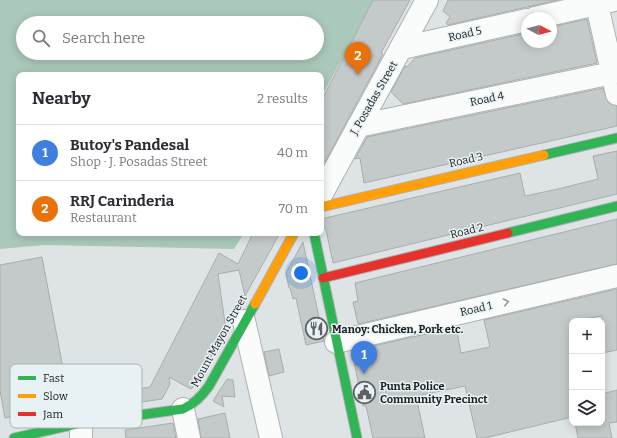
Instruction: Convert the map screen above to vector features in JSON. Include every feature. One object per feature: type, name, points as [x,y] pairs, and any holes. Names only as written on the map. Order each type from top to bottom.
[{"type":"street","name":"J. Posadas Street","points":[[324,189],[427,0]]},
{"type":"street","points":[[557,12],[603,1],[615,72],[617,94]]},
{"type":"street","name":"Road 5","points":[[402,48],[521,21]]},
{"type":"street","name":"Road 4","points":[[358,126],[615,72]]},
{"type":"street","name":"Road 3","points":[[324,207],[345,200],[617,138]]},
{"type":"street","name":"Road 2","points":[[323,278],[617,206]]},
{"type":"street","name":"Mount Mayon Street","points":[[142,418],[194,405],[201,398],[292,236]]},
{"type":"street","points":[[315,236],[357,438]]},
{"type":"street","name":"Road 1","points":[[336,342],[617,276]]},
{"type":"street","points":[[244,321],[271,438]]},
{"type":"street","points":[[182,409],[189,438]]},
{"type":"street","name":"Mount Mayon Street","points":[[14,438],[81,431],[95,428]]},
{"type":"green space","points":[[0,0],[374,0],[324,92],[324,72],[16,72],[16,236],[242,236],[234,249],[44,245],[0,249]]},
{"type":"building","points":[[373,0],[410,0],[325,162],[324,96]]},
{"type":"building","points":[[448,0],[558,0],[448,25],[446,23],[450,17],[443,11]]},
{"type":"building","points":[[587,19],[597,63],[403,104],[391,92],[405,66],[407,67],[415,58],[521,34],[521,48],[557,48],[557,26]]},
{"type":"building","points":[[603,88],[608,102],[617,106],[617,126],[364,183],[360,158],[355,159],[367,137]]},
{"type":"building","points":[[617,151],[617,194],[333,263],[326,230],[324,227],[324,218],[520,173],[525,196],[558,189],[598,179],[593,156]]},
{"type":"building","points":[[617,219],[617,264],[358,324],[353,302],[358,301],[355,283]]},
{"type":"building","points":[[252,236],[278,236],[245,296],[239,270],[218,274],[226,330],[194,386],[191,389],[169,377],[170,384],[162,399],[142,402],[142,388],[150,387],[219,253],[238,264]]},
{"type":"building","points":[[303,242],[324,341],[306,345],[296,298],[293,299],[286,273]]},
{"type":"building","points":[[42,257],[62,364],[10,364],[10,417],[5,418],[0,391],[0,265]]},
{"type":"building","points":[[617,289],[617,350],[605,352],[605,318],[602,318],[602,316],[590,318],[569,318],[569,418],[485,438],[477,438],[465,386],[416,396],[425,438],[373,438],[366,406],[363,406],[352,351],[456,327],[461,353],[490,347],[484,320]]},
{"type":"building","points":[[279,349],[284,372],[269,376],[264,352]]},
{"type":"building","points":[[227,379],[233,380],[235,397],[222,396],[224,407],[213,401]]},
{"type":"building","points":[[617,390],[617,422],[609,423],[612,438],[578,438],[576,426],[605,426],[605,393]]},
{"type":"building","points":[[225,413],[230,438],[201,438],[198,419]]},
{"type":"building","points":[[173,423],[176,438],[126,438],[125,430]]},
{"type":"traffic: fast","points":[[544,155],[617,138]]},
{"type":"traffic: fast","points":[[508,233],[617,206]]},
{"type":"traffic: fast","points":[[315,236],[357,438]]},
{"type":"traffic: fast","points":[[142,415],[183,409],[198,399],[209,386],[255,304]]},
{"type":"traffic: fast","points":[[14,438],[59,428]]},
{"type":"traffic: slow","points":[[324,206],[544,155]]},
{"type":"traffic: slow","points":[[255,304],[292,236]]},
{"type":"traffic: jam","points":[[323,278],[508,233]]},
{"type":"place","name":"RRJ Carinderia","points":[[358,75]]},
{"type":"place","name":"Manoy: Chicken, Pork etc.","points":[[316,329]]},
{"type":"place","name":"Butoy's Pandesal","points":[[364,374]]},
{"type":"place","name":"Punta Police Community Precinct","points":[[365,392]]}]
